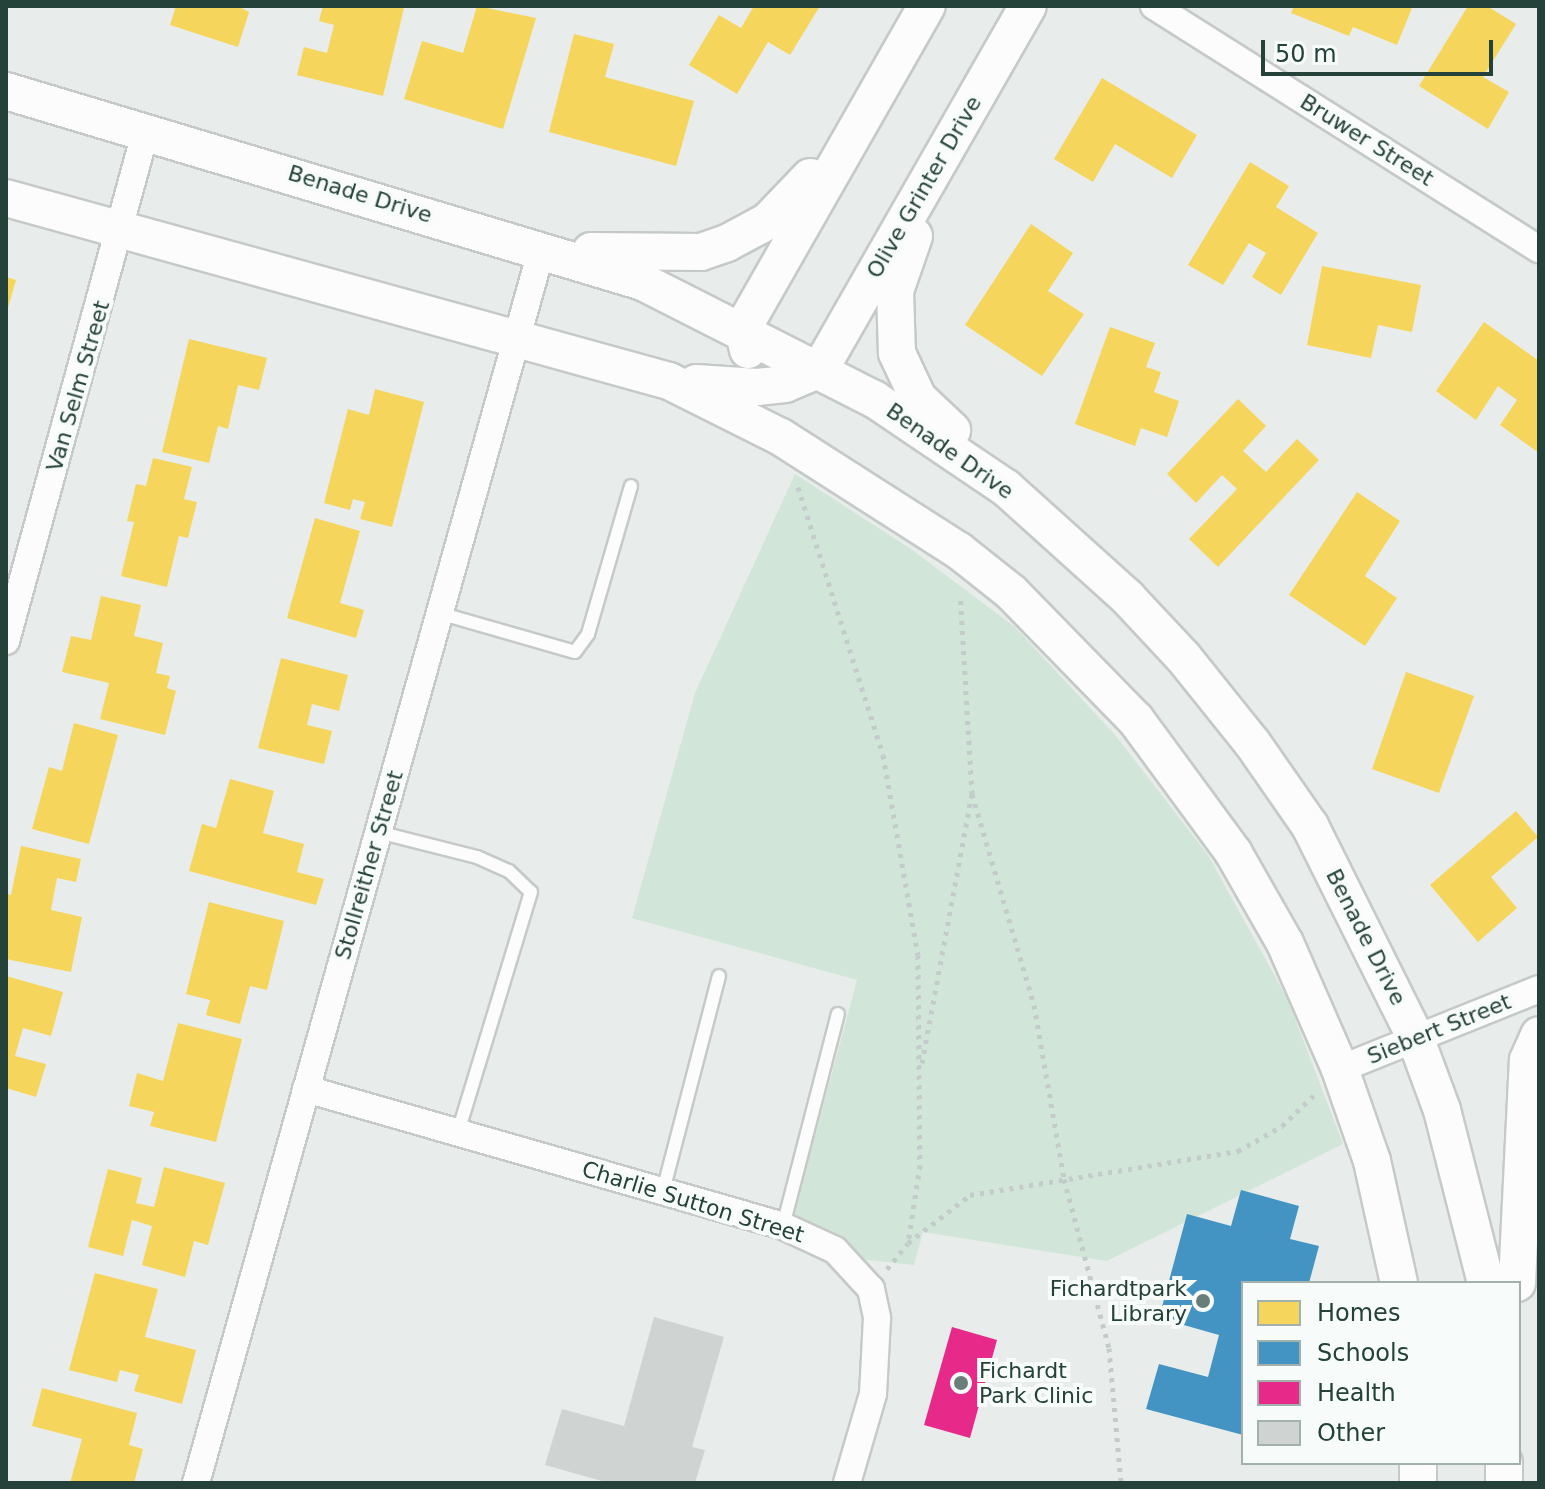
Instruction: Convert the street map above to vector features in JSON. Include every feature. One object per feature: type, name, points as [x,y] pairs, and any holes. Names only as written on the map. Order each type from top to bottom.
[{"type":"street","points":[[781,437],[757,387],[743,328],[857,123],[927,6]]},
{"type":"street","name":"Olive Grinter Drive","points":[[820,369],[1028,6]]},
{"type":"street","name":"Bruwer Street","points":[[1154,6],[1539,249]]},
{"type":"street","name":"Benade Drive","points":[[6,91],[542,248],[643,282],[743,328],[820,369],[947,446],[1047,521],[1184,658],[1253,744],[1310,826],[1415,1037],[1442,1110],[1485,1281]]},
{"type":"street","points":[[542,248],[635,254],[701,252],[727,243],[768,221],[857,123]]},
{"type":"street","name":"Van Selm Street","points":[[6,641],[123,230],[146,130]]},
{"type":"street","points":[[941,155],[895,291],[897,353],[918,398],[1047,521]]},
{"type":"street","points":[[6,198],[669,381],[781,437],[958,550],[1011,592],[1136,720],[1233,852],[1285,943],[1340,1069],[1372,1161],[1399,1281]]},
{"type":"street","name":"Stollreither Street","points":[[196,1483],[542,248]]},
{"type":"street","points":[[669,381],[757,387],[785,384],[820,369]]},
{"type":"street","name":"Siebert Street","points":[[1340,1069],[1539,989]]},
{"type":"street","points":[[1517,1281],[1528,1060],[1539,1035]]},
{"type":"street","name":"Charlie Sutton Street","points":[[306,1089],[783,1226],[835,1250],[871,1289]]},
{"type":"street","points":[[847,1483],[873,1394],[877,1328],[871,1289]]},
{"type":"lane","points":[[439,613],[575,652],[588,634],[631,486]]},
{"type":"lane","points":[[378,832],[477,857],[509,871],[531,892],[458,1133]]},
{"type":"lane","points":[[663,1191],[719,976]]},
{"type":"lane","points":[[783,1226],[838,1014]]},
{"type":"path","points":[[781,437],[883,755],[918,955],[920,1165],[908,1243]]},
{"type":"path","points":[[958,550],[972,794],[1034,1005],[1064,1179],[1109,1348],[1121,1483]]},
{"type":"path","points":[[919,1076],[972,794]]},
{"type":"path","points":[[871,1289],[908,1243],[970,1195],[1238,1151],[1282,1126],[1340,1069]]},
{"type":"green space","points":[[795,474],[911,549],[1015,627],[1116,736],[1208,855],[1288,1000],[1343,1144],[1107,1261],[923,1232],[914,1265],[849,1258],[793,1218],[857,980],[632,918],[695,693]]},
{"type":"building: Homes","points":[[176,6],[238,6],[249,12],[238,47],[170,25]]},
{"type":"building: Homes","points":[[323,6],[404,8],[383,96],[297,75],[304,47],[327,53],[334,25],[319,21]]},
{"type":"building: Homes","points":[[477,6],[536,18],[503,129],[404,99],[422,41],[463,53]]},
{"type":"building: Homes","points":[[754,6],[820,6],[790,55],[768,42],[737,94],[689,65],[719,15],[741,28]]},
{"type":"building: Homes","points":[[1294,6],[1412,8],[1397,45],[1353,27],[1349,36],[1291,13]]},
{"type":"building: Homes","points":[[1468,6],[1487,6],[1516,24],[1483,77],[1509,92],[1488,129],[1419,86]]},
{"type":"building: Homes","points":[[574,34],[614,44],[605,77],[694,101],[676,166],[549,132]]},
{"type":"building: Homes","points":[[1102,78],[1197,135],[1172,178],[1115,144],[1093,182],[1054,159]]},
{"type":"building: Homes","points":[[1250,162],[1289,186],[1276,207],[1318,233],[1281,295],[1252,277],[1266,253],[1249,243],[1223,285],[1188,265]]},
{"type":"building: Homes","points":[[1031,224],[1073,253],[1048,291],[1084,314],[1042,376],[965,325]]},
{"type":"building: Homes","points":[[1322,266],[1421,285],[1412,332],[1378,325],[1371,358],[1307,345]]},
{"type":"building: Homes","points":[[6,277],[16,280],[7,311],[6,311]]},
{"type":"building: Homes","points":[[1484,322],[1539,361],[1539,453],[1500,425],[1517,400],[1498,386],[1476,420],[1436,391]]},
{"type":"building: Homes","points":[[1110,327],[1155,343],[1146,367],[1161,372],[1154,392],[1179,401],[1167,437],[1141,428],[1135,446],[1075,424]]},
{"type":"building: Homes","points":[[189,339],[267,358],[259,390],[238,385],[228,429],[218,426],[209,463],[162,452]]},
{"type":"building: Homes","points":[[375,389],[424,402],[392,527],[360,519],[365,502],[353,499],[350,510],[324,503],[348,409],[369,415]]},
{"type":"building: Homes","points":[[1238,399],[1266,426],[1243,451],[1266,472],[1297,439],[1319,460],[1218,567],[1189,539],[1237,489],[1222,475],[1196,503],[1167,474]]},
{"type":"building: Homes","points":[[153,458],[192,467],[184,499],[197,502],[188,538],[179,536],[167,587],[121,576],[134,522],[127,521],[136,484],[146,486]]},
{"type":"building: Homes","points":[[1357,492],[1400,521],[1365,576],[1397,598],[1365,646],[1289,595]]},
{"type":"building: Homes","points":[[315,518],[360,531],[340,603],[364,610],[356,638],[287,618]]},
{"type":"building: Homes","points":[[101,596],[141,605],[134,636],[163,643],[156,673],[170,676],[167,688],[176,691],[165,735],[100,719],[109,683],[62,672],[71,636],[91,640]]},
{"type":"building: Homes","points":[[281,658],[348,675],[339,711],[312,704],[307,725],[332,731],[324,764],[258,748]]},
{"type":"building: Homes","points":[[1406,672],[1474,696],[1439,793],[1372,769]]},
{"type":"building: Homes","points":[[74,723],[118,735],[89,844],[32,829],[49,767],[62,771]]},
{"type":"building: Homes","points":[[230,779],[274,791],[263,833],[304,844],[297,872],[324,879],[316,905],[189,871],[202,824],[216,828]]},
{"type":"building: Homes","points":[[1516,811],[1538,837],[1491,877],[1517,908],[1478,942],[1430,885]]},
{"type":"building: Homes","points":[[21,846],[81,859],[76,882],[57,878],[51,910],[82,917],[71,972],[6,959],[6,894],[11,895]]},
{"type":"building: Homes","points":[[209,902],[284,921],[267,990],[250,986],[240,1024],[206,1015],[210,1000],[186,994]]},
{"type":"building: Homes","points":[[6,976],[63,992],[51,1036],[23,1028],[15,1056],[46,1064],[36,1097],[6,1088]]},
{"type":"building: Homes","points":[[178,1023],[242,1039],[216,1142],[150,1126],[154,1112],[129,1106],[137,1073],[163,1081]]},
{"type":"building: Homes","points":[[164,1167],[225,1183],[208,1245],[194,1241],[185,1277],[142,1265],[152,1226],[132,1220],[123,1256],[88,1247],[108,1169],[142,1178],[136,1203],[154,1207]]},
{"type":"building: Homes","points":[[95,1273],[158,1289],[145,1337],[196,1350],[182,1404],[134,1391],[139,1375],[120,1370],[117,1382],[69,1370]]},
{"type":"building: Homes","points":[[42,1388],[137,1413],[129,1445],[143,1449],[134,1483],[70,1483],[82,1439],[32,1426]]},
{"type":"building: Schools","name":"Fichardtpark Library","points":[[1241,1190],[1299,1206],[1290,1239],[1319,1246],[1310,1281],[1241,1281],[1241,1434],[1146,1409],[1159,1364],[1208,1377],[1219,1335],[1159,1318],[1187,1214],[1231,1226]]},
{"type":"building: Health","name":"Fichardt Park Clinic","points":[[952,1327],[997,1340],[970,1438],[924,1425]]},
{"type":"building: Other","points":[[654,1317],[724,1337],[692,1447],[705,1450],[695,1483],[609,1483],[545,1465],[562,1409],[624,1426]]},
{"type":"place","name":"Fichardtpark Library","points":[[1203,1301]]},
{"type":"place","name":"Fichardt Park Clinic","points":[[961,1383]]}]
